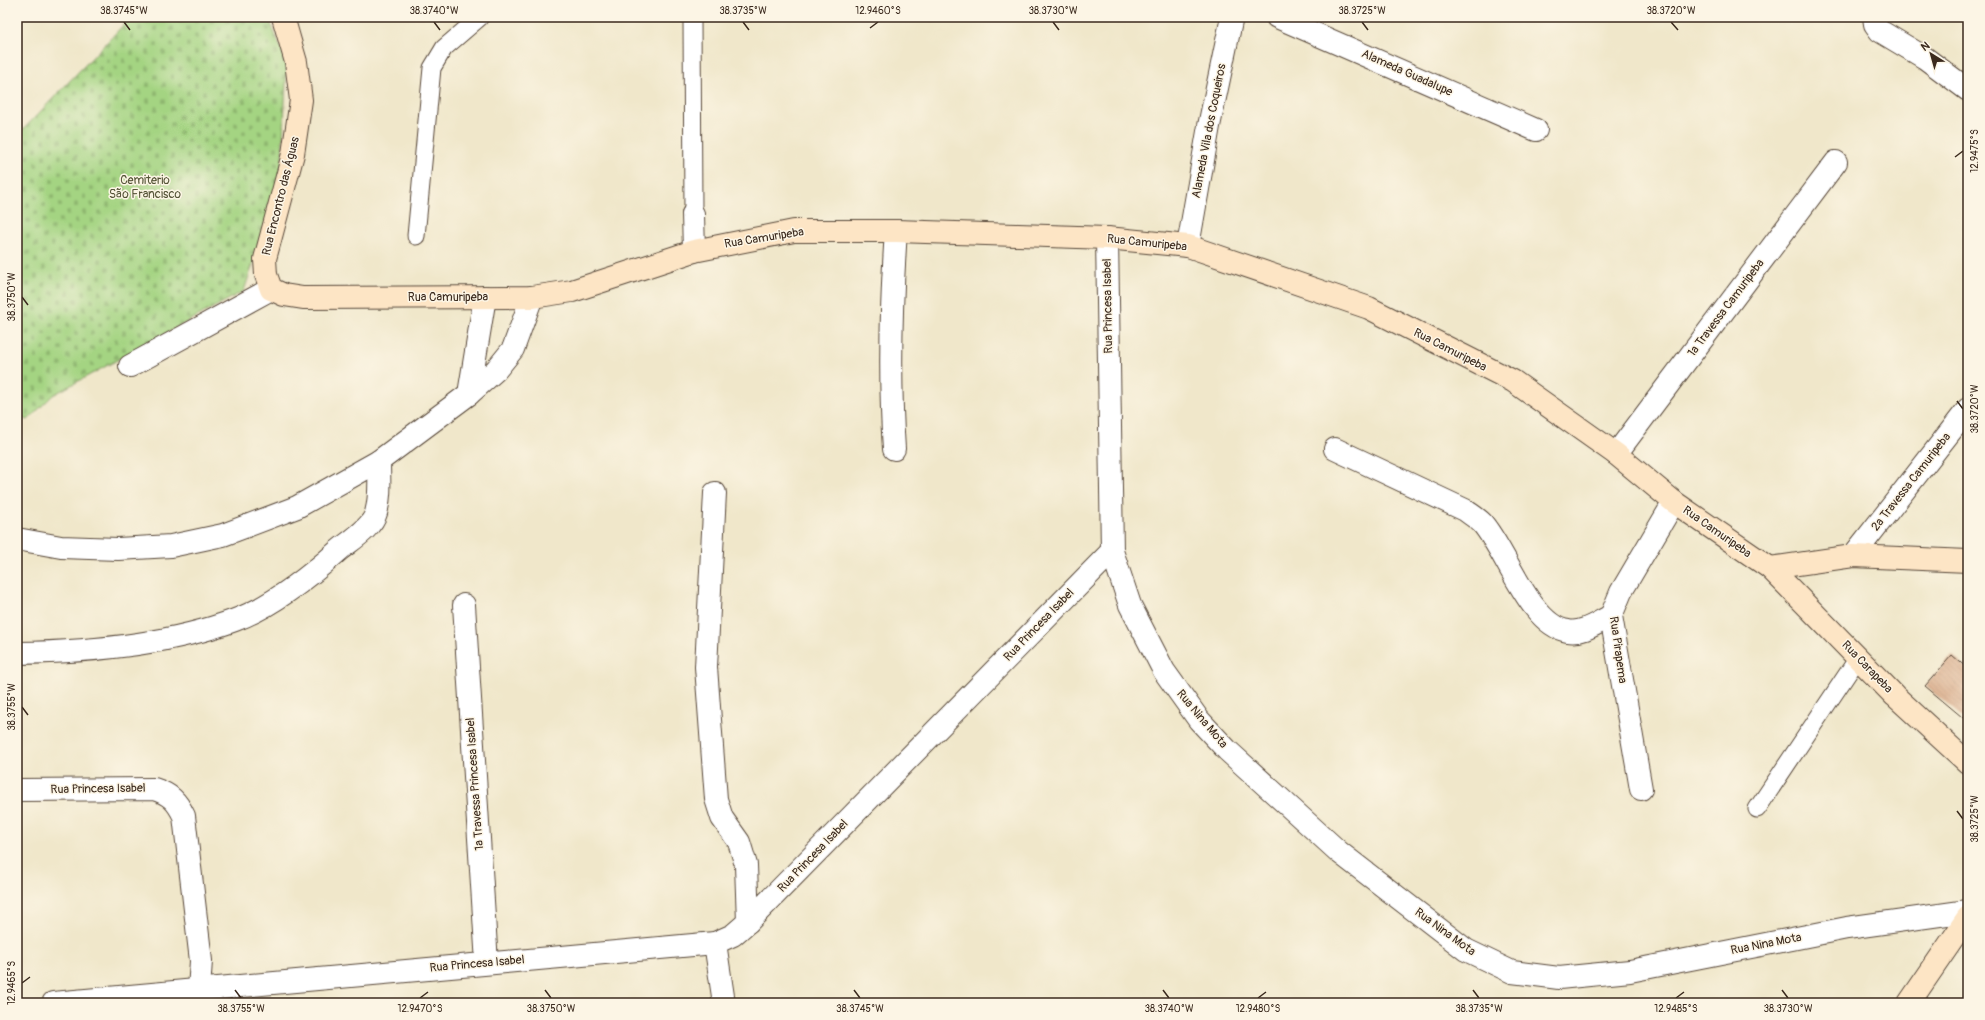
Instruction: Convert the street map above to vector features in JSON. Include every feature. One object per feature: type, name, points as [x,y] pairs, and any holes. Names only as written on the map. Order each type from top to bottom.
[{"type":"main road","name":"Rua Encontro das Águas","points":[[271,289],[266,275],[265,259],[293,154],[301,100],[296,62],[283,17]]},
{"type":"main road","name":"Rua Camuripeba","points":[[271,289],[284,296],[303,298],[532,297],[572,291],[694,251],[794,231],[896,231],[1107,238],[1188,246],[1368,308],[1513,381],[1616,454],[1674,502],[1770,568]]},
{"type":"main road","points":[[1770,568],[1853,556],[1968,561]]},
{"type":"main road","name":"Rua Carapeba","points":[[1770,568],[1895,696],[1968,763]]},
{"type":"main road","points":[[1909,1003],[1968,917]]},
{"type":"street","name":"Alameda Vila dos Coqueiros","points":[[1188,246],[1209,126],[1232,17]]},
{"type":"street","name":"Alameda Guadalupe","points":[[1278,17],[1536,130]]},
{"type":"street","points":[[1874,17],[1875,24],[1880,31],[1925,58],[1968,90]]},
{"type":"street","name":"1ª Travessa Camuripeba","points":[[1616,454],[1836,162]]},
{"type":"street","points":[[693,214],[694,251]]},
{"type":"street","points":[[894,449],[890,388],[892,289],[896,231]]},
{"type":"street","name":"Rua Princesa Isabel","points":[[53,1003],[715,943],[733,935],[748,922],[1112,551],[1107,238]]},
{"type":"street","points":[[130,366],[271,289]]},
{"type":"street","points":[[470,394],[485,297]]},
{"type":"street","points":[[17,539],[61,547],[118,549],[171,546],[223,535],[297,507],[379,462],[470,394],[496,370],[513,349],[532,297]]},
{"type":"street","name":"2ª Travessa Camuripeba","points":[[1853,556],[1968,409]]},
{"type":"street","points":[[1334,449],[1464,510],[1482,523],[1532,605],[1552,625],[1568,632],[1583,630],[1611,616]]},
{"type":"street","points":[[17,653],[66,652],[116,647],[180,636],[236,620],[285,594],[330,559],[368,525],[376,514],[380,493],[379,462]]},
{"type":"street","points":[[715,493],[706,667],[716,799],[722,818],[739,842],[746,865],[748,922]]},
{"type":"street","name":"Rua Pirapema","points":[[1641,789],[1611,616],[1621,592],[1674,502]]},
{"type":"street","name":"Rua Nina Mota","points":[[1112,551],[1130,605],[1164,671],[1199,720],[1226,750],[1345,857],[1466,950],[1512,972],[1559,978],[1630,971],[1847,928],[1968,911]]},
{"type":"street","name":"1ª Travessa Princesa Isabel","points":[[464,605],[487,963]]},
{"type":"street","name":"Rua Princesa Isabel","points":[[17,790],[154,789],[166,793],[178,802],[184,816],[200,960],[199,989]]},
{"type":"street","points":[[715,943],[724,1003]]},
{"type":"lane","points":[[416,236],[432,68],[444,48],[480,17]]},
{"type":"lane","points":[[692,17],[693,214]]},
{"type":"lane","points":[[1757,809],[1858,658]]},
{"type":"green space","name":"Cemiterio São Francisco","points":[[131,17],[268,17],[287,63],[281,179],[244,291],[53,395],[28,420],[17,417],[17,136]]},
{"type":"building","points":[[1952,655],[1968,669],[1968,722],[1925,686]]}]
